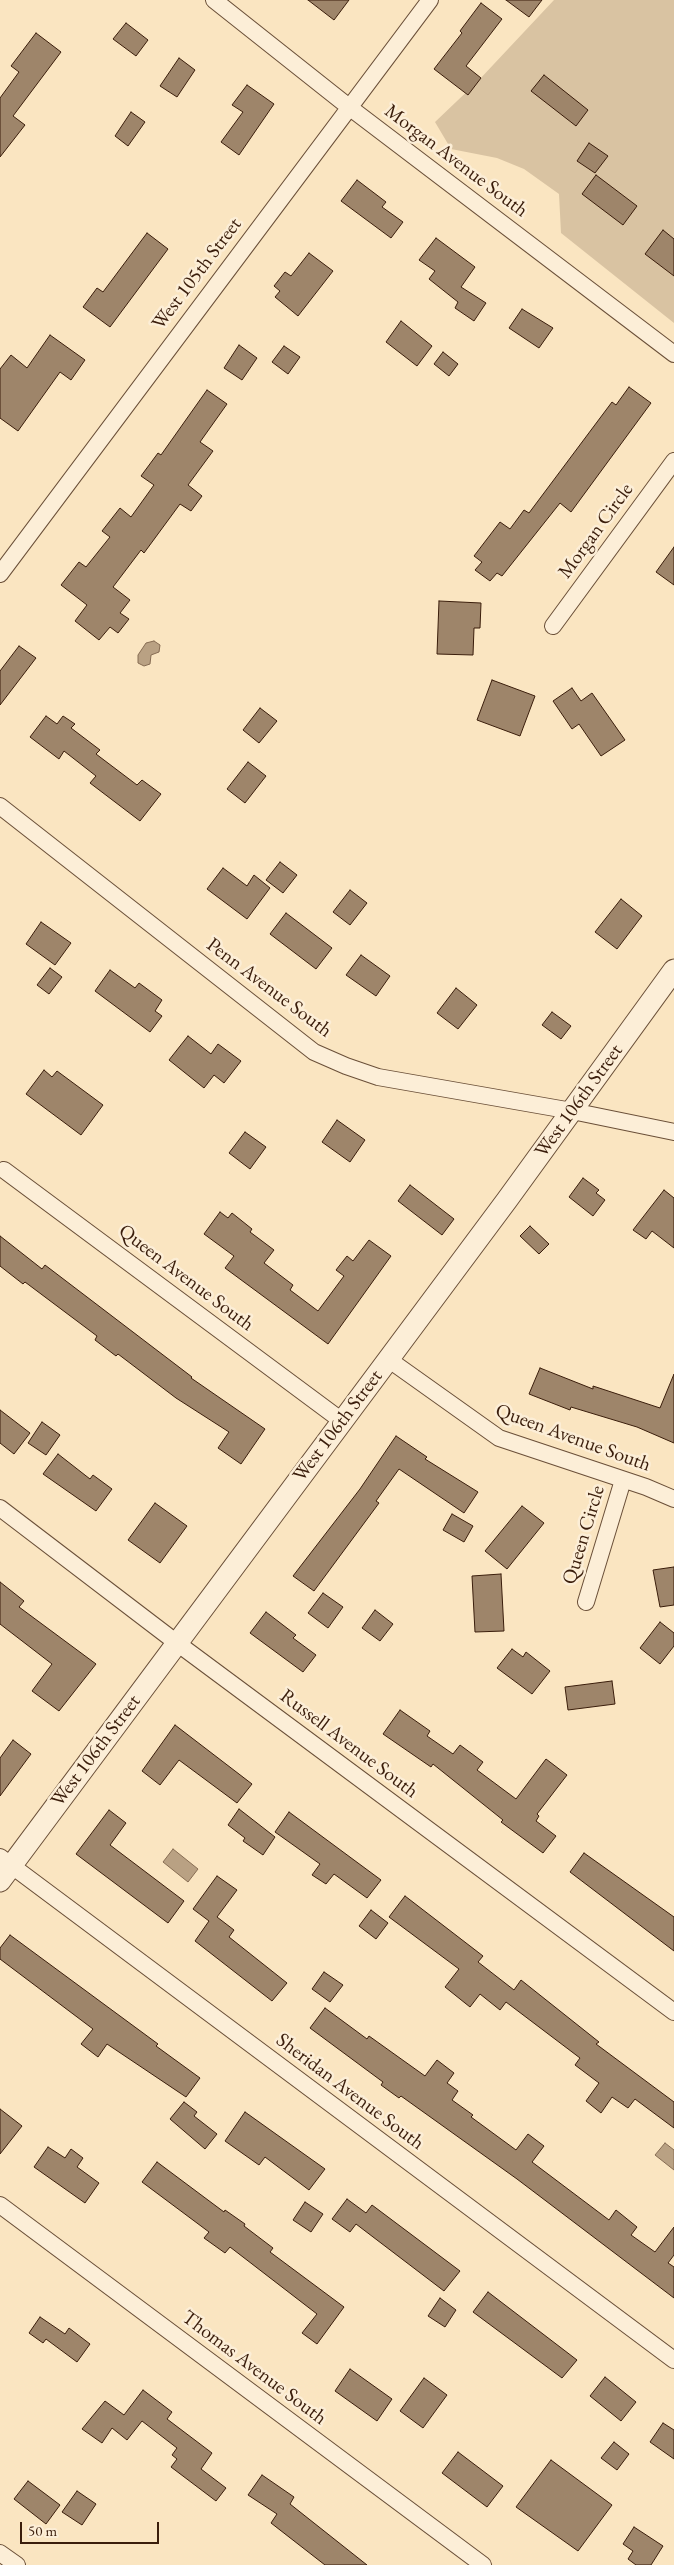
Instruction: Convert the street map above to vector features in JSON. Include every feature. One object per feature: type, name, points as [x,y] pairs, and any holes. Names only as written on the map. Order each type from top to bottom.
[{"type":"street","name":"Morgan Avenue South","points":[[214,0],[349,107],[674,354]]},
{"type":"street","name":"West 105th Street","points":[[0,574],[430,0]]},
{"type":"street","name":"Morgan Circle","points":[[553,626],[674,461]]},
{"type":"street","name":"Penn Avenue South","points":[[0,806],[314,1052],[378,1078],[572,1110],[674,1132]]},
{"type":"street","name":"West 106th Street","points":[[4,1868],[177,1643],[674,970]]},
{"type":"street","name":"Queen Avenue South","points":[[4,1170],[342,1420]]},
{"type":"street","name":"Queen Avenue South","points":[[388,1359],[499,1438],[646,1487],[674,1499]]},
{"type":"street","name":"Queen Circle","points":[[586,1602],[623,1480]]},
{"type":"street","name":"Russell Avenue South","points":[[0,1508],[177,1643],[674,2012]]},
{"type":"street","name":"Sheridan Avenue South","points":[[4,1868],[674,2360]]},
{"type":"street","name":"Thomas Avenue South","points":[[0,2205],[483,2565]]},
{"type":"street","points":[[0,2553],[16,2565]]},
{"type":"shaded area","points":[[554,0],[674,0],[674,323],[561,233],[559,194],[524,169],[497,158],[451,149],[435,122],[478,81]]},
{"type":"shaded area","points":[[154,641],[160,645],[159,652],[151,655],[150,664],[144,666],[138,663],[138,655],[146,643]]},
{"type":"shaded area","points":[[173,1849],[198,1869],[188,1882],[163,1862]]},
{"type":"shaded area","points":[[665,2143],[674,2150],[674,2170],[655,2155]]},
{"type":"building","points":[[308,0],[349,0],[334,20]]},
{"type":"building","points":[[506,0],[542,0],[529,17]]},
{"type":"building","points":[[481,3],[502,19],[466,66],[481,78],[468,95],[434,69],[462,33],[460,31]]},
{"type":"building","points":[[126,23],[148,40],[136,56],[113,39]]},
{"type":"building","points":[[36,33],[61,52],[13,116],[25,125],[0,157],[0,98],[19,72],[11,66]]},
{"type":"building","points":[[179,58],[195,70],[177,97],[160,86]]},
{"type":"building","points":[[544,75],[588,110],[576,126],[531,91]]},
{"type":"building","points":[[247,85],[274,104],[239,155],[221,142],[243,112],[232,105]]},
{"type":"building","points":[[131,112],[145,122],[128,146],[115,136]]},
{"type":"building","points":[[589,143],[608,156],[595,173],[577,161]]},
{"type":"building","points":[[596,175],[637,206],[623,225],[582,194]]},
{"type":"building","points":[[357,180],[386,202],[382,207],[403,222],[391,238],[341,201]]},
{"type":"building","points":[[663,230],[674,239],[674,276],[645,254]]},
{"type":"building","points":[[147,233],[168,249],[110,327],[83,307],[97,288],[103,292]]},
{"type":"building","points":[[436,238],[475,267],[461,287],[486,303],[474,321],[455,308],[458,302],[429,279],[435,271],[419,260]]},
{"type":"building","points":[[309,253],[333,271],[298,316],[275,297],[280,291],[274,286],[285,272],[291,276]]},
{"type":"building","points":[[522,309],[553,328],[539,348],[509,328]]},
{"type":"building","points":[[401,321],[432,346],[417,366],[386,342]]},
{"type":"building","points":[[50,335],[85,360],[71,380],[60,372],[18,431],[0,418],[0,369],[11,355],[27,368]]},
{"type":"building","points":[[239,345],[257,358],[242,380],[224,368]]},
{"type":"building","points":[[284,346],[300,357],[288,374],[272,362]]},
{"type":"building","points":[[443,352],[458,364],[449,376],[434,364]]},
{"type":"building","points":[[629,387],[651,403],[571,512],[560,503],[502,576],[497,573],[490,581],[475,570],[482,562],[474,556],[500,522],[510,529],[524,510],[529,513],[612,402],[616,405]]},
{"type":"building","points":[[207,390],[227,404],[200,442],[213,451],[188,485],[202,496],[191,511],[180,504],[144,553],[141,550],[113,587],[130,600],[120,613],[129,619],[118,633],[110,627],[99,640],[75,621],[87,605],[61,585],[79,562],[86,567],[110,537],[102,531],[120,508],[131,517],[154,485],[141,476],[158,453],[161,455]]},
{"type":"building","points":[[674,547],[674,585],[656,572]]},
{"type":"building","points":[[439,601],[481,603],[480,628],[474,628],[473,655],[437,654]]},
{"type":"building","points":[[19,646],[36,658],[0,705],[0,671]]},
{"type":"building","points":[[492,680],[535,696],[520,736],[477,720]]},
{"type":"building","points":[[572,688],[581,701],[592,693],[625,740],[601,756],[579,724],[572,729],[553,701]]},
{"type":"building","points":[[260,708],[277,721],[259,743],[243,730]]},
{"type":"building","points":[[46,716],[57,724],[63,716],[75,724],[71,728],[100,750],[96,754],[137,785],[142,780],[161,794],[140,821],[90,783],[96,776],[64,751],[59,759],[30,737]]},
{"type":"building","points":[[248,762],[266,776],[245,803],[227,789]]},
{"type":"building","points":[[280,862],[297,875],[283,893],[266,880]]},
{"type":"building","points":[[223,868],[247,886],[254,875],[270,888],[247,919],[207,889]]},
{"type":"building","points":[[350,890],[367,903],[350,925],[333,912]]},
{"type":"building","points":[[621,899],[642,916],[617,949],[595,932]]},
{"type":"building","points":[[286,913],[332,948],[316,969],[270,934]]},
{"type":"building","points":[[41,922],[71,943],[55,965],[26,944]]},
{"type":"building","points":[[361,955],[390,976],[376,996],[346,975]]},
{"type":"building","points":[[50,968],[62,977],[49,994],[37,985]]},
{"type":"building","points":[[110,970],[135,988],[139,983],[162,1000],[155,1011],[162,1016],[150,1032],[95,991]]},
{"type":"building","points":[[456,988],[477,1005],[458,1029],[437,1013]]},
{"type":"building","points":[[552,1012],[571,1026],[561,1039],[542,1025]]},
{"type":"building","points":[[188,1036],[211,1054],[218,1044],[241,1061],[224,1083],[214,1075],[204,1088],[169,1060]]},
{"type":"building","points":[[44,1070],[52,1077],[57,1071],[103,1105],[81,1135],[26,1094]]},
{"type":"building","points":[[337,1120],[365,1140],[350,1162],[322,1142]]},
{"type":"building","points":[[245,1132],[266,1147],[250,1169],[229,1153]]},
{"type":"building","points":[[583,1178],[599,1190],[596,1193],[605,1200],[593,1216],[569,1197]]},
{"type":"building","points":[[410,1185],[454,1219],[442,1235],[398,1201]]},
{"type":"building","points":[[664,1190],[674,1198],[674,1248],[652,1231],[646,1239],[633,1230]]},
{"type":"building","points":[[220,1212],[228,1218],[232,1213],[252,1229],[250,1232],[274,1250],[264,1263],[293,1285],[290,1290],[318,1311],[344,1276],[336,1270],[347,1256],[353,1261],[369,1240],[391,1256],[328,1344],[225,1268],[234,1256],[204,1234]]},
{"type":"building","points":[[530,1226],[549,1244],[539,1254],[520,1236]]},
{"type":"building","points":[[0,1236],[42,1269],[45,1265],[191,1378],[265,1429],[241,1464],[218,1448],[229,1432],[176,1398],[118,1354],[116,1356],[95,1340],[97,1336],[25,1282],[23,1284],[0,1266]]},
{"type":"building","points":[[540,1368],[593,1389],[593,1386],[660,1408],[674,1374],[674,1443],[637,1427],[571,1407],[570,1410],[529,1394]]},
{"type":"building","points":[[0,1410],[30,1433],[14,1454],[0,1443]]},
{"type":"building","points":[[42,1422],[60,1435],[46,1455],[28,1443]]},
{"type":"building","points":[[396,1436],[427,1457],[425,1459],[478,1492],[464,1513],[399,1469],[376,1501],[379,1503],[314,1591],[293,1576],[360,1489]]},
{"type":"building","points":[[58,1454],[90,1479],[93,1475],[112,1489],[96,1511],[43,1474]]},
{"type":"building","points":[[155,1503],[187,1526],[160,1563],[128,1540]]},
{"type":"building","points":[[522,1506],[544,1523],[507,1569],[485,1551]]},
{"type":"building","points":[[452,1514],[473,1526],[464,1542],[443,1530]]},
{"type":"building","points":[[674,1567],[674,1605],[660,1607],[653,1570]]},
{"type":"building","points":[[501,1574],[504,1631],[475,1632],[472,1576]]},
{"type":"building","points":[[0,1582],[24,1601],[19,1607],[96,1664],[59,1711],[32,1691],[52,1664],[0,1624]]},
{"type":"building","points":[[323,1593],[343,1607],[328,1628],[308,1613]]},
{"type":"building","points":[[375,1610],[393,1624],[380,1641],[362,1628]]},
{"type":"building","points":[[266,1612],[296,1635],[293,1638],[316,1655],[303,1672],[250,1633]]},
{"type":"building","points":[[660,1622],[674,1633],[674,1646],[660,1664],[640,1648]]},
{"type":"building","points":[[512,1649],[523,1657],[526,1652],[550,1671],[532,1694],[497,1668]]},
{"type":"building","points":[[612,1681],[615,1704],[568,1710],[565,1687]]},
{"type":"building","points":[[400,1710],[430,1731],[427,1736],[453,1754],[460,1745],[483,1762],[477,1770],[516,1799],[546,1759],[567,1775],[537,1814],[539,1816],[536,1821],[556,1836],[543,1853],[501,1822],[503,1820],[433,1764],[431,1767],[383,1734]]},
{"type":"building","points":[[175,1725],[252,1784],[237,1803],[179,1760],[160,1785],[142,1771]]},
{"type":"building","points":[[13,1740],[31,1754],[0,1796],[0,1758]]},
{"type":"building","points":[[239,1809],[275,1837],[263,1855],[243,1841],[245,1838],[228,1825]]},
{"type":"building","points":[[109,1810],[126,1823],[110,1845],[184,1901],[168,1923],[76,1854]]},
{"type":"building","points":[[289,1812],[381,1880],[367,1898],[334,1874],[326,1884],[312,1875],[320,1864],[275,1832]]},
{"type":"building","points":[[584,1853],[674,1917],[674,1951],[570,1872]]},
{"type":"building","points":[[217,1876],[237,1890],[217,1917],[234,1930],[229,1937],[287,1983],[272,2001],[195,1941],[209,1921],[193,1909]]},
{"type":"building","points":[[405,1896],[483,1956],[478,1962],[514,1990],[521,1980],[599,2042],[596,2044],[674,2102],[674,2128],[635,2099],[628,2108],[612,2097],[601,2113],[586,2101],[599,2083],[575,2065],[580,2058],[506,2002],[500,2010],[480,1994],[470,2007],[445,1987],[459,1969],[389,1917]]},
{"type":"building","points":[[371,1910],[388,1923],[376,1939],[359,1926]]},
{"type":"building","points":[[10,1935],[158,2044],[156,2046],[200,2078],[186,2097],[107,2044],[98,2057],[81,2044],[93,2029],[0,1959],[0,1948]]},
{"type":"building","points":[[324,1972],[343,1985],[330,2002],[312,1989]]},
{"type":"building","points":[[325,2008],[367,2039],[369,2036],[425,2076],[437,2060],[454,2073],[447,2083],[458,2091],[452,2100],[473,2115],[471,2117],[516,2150],[528,2134],[544,2146],[532,2162],[609,2220],[616,2210],[637,2227],[631,2235],[655,2252],[674,2227],[674,2255],[668,2263],[674,2267],[674,2298],[517,2179],[401,2096],[399,2098],[381,2085],[383,2082],[310,2028]]},
{"type":"building","points":[[184,2102],[197,2112],[194,2116],[217,2134],[205,2149],[170,2119]]},
{"type":"building","points":[[0,2109],[22,2126],[0,2154]]},
{"type":"building","points":[[245,2112],[325,2169],[309,2190],[265,2157],[259,2165],[225,2141]]},
{"type":"building","points":[[48,2147],[65,2158],[71,2149],[83,2158],[77,2167],[99,2183],[85,2203],[34,2167]]},
{"type":"building","points":[[157,2162],[224,2212],[225,2210],[245,2224],[244,2226],[273,2248],[270,2252],[344,2307],[317,2344],[302,2333],[317,2314],[230,2247],[225,2253],[204,2238],[209,2232],[142,2182]]},
{"type":"building","points":[[347,2199],[366,2213],[372,2205],[460,2271],[444,2291],[356,2224],[350,2232],[332,2219]]},
{"type":"building","points":[[305,2202],[323,2214],[311,2232],[293,2220]]},
{"type":"building","points":[[488,2292],[577,2360],[562,2378],[473,2312]]},
{"type":"building","points":[[440,2298],[456,2310],[445,2327],[428,2316]]},
{"type":"building","points":[[40,2317],[65,2334],[69,2328],[90,2344],[77,2362],[46,2339],[43,2343],[29,2333]]},
{"type":"building","points":[[350,2369],[392,2399],[377,2421],[335,2391]]},
{"type":"building","points":[[605,2377],[636,2402],[621,2421],[590,2396]]},
{"type":"building","points":[[424,2378],[447,2395],[423,2428],[400,2411]]},
{"type":"building","points":[[143,2390],[172,2412],[167,2419],[212,2453],[201,2469],[226,2488],[216,2501],[171,2467],[177,2459],[172,2455],[177,2448],[142,2421],[127,2440],[112,2428],[102,2443],[82,2429],[105,2401],[124,2415]]},
{"type":"building","points":[[663,2423],[674,2430],[674,2459],[650,2442]]},
{"type":"building","points":[[614,2442],[629,2454],[617,2470],[601,2458]]},
{"type":"building","points":[[458,2452],[503,2486],[487,2507],[442,2473]]},
{"type":"building","points":[[551,2460],[612,2505],[578,2551],[516,2507]]},
{"type":"building","points":[[262,2475],[294,2497],[290,2504],[367,2565],[325,2565],[271,2523],[277,2514],[248,2495]]},
{"type":"building","points":[[28,2481],[60,2505],[46,2524],[14,2499]]},
{"type":"building","points":[[77,2491],[96,2504],[82,2525],[62,2512]]},
{"type":"building","points":[[634,2527],[663,2546],[651,2565],[636,2565],[628,2559],[633,2551],[623,2544]]}]
